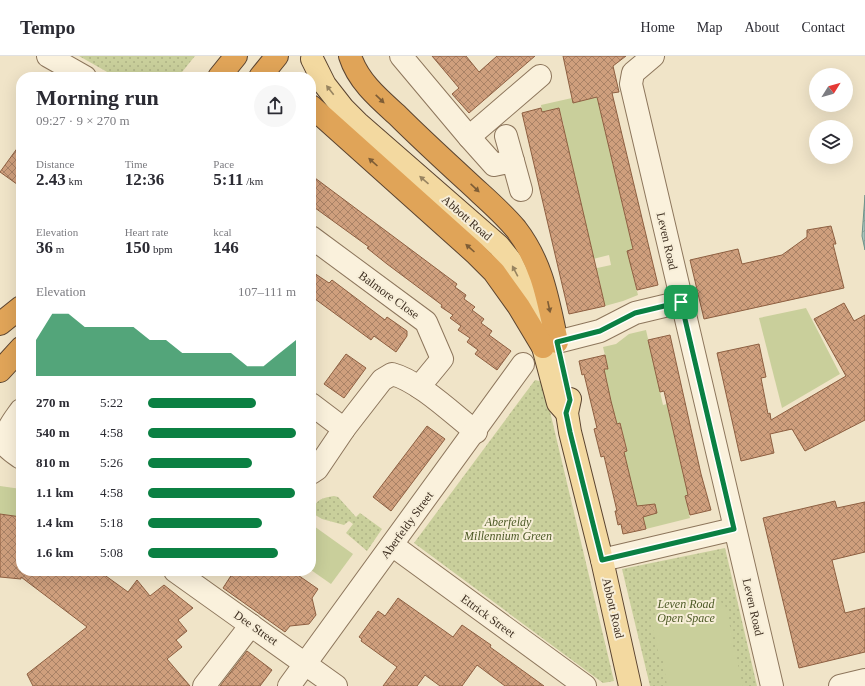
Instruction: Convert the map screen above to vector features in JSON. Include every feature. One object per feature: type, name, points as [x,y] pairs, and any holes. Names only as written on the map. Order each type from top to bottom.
[{"type":"highway","points":[[223,72],[236,56]]},
{"type":"highway","points":[[264,72],[277,56]]},
{"type":"highway","points":[[350,56],[360,77],[370,89],[422,140],[495,207],[516,229],[534,259],[543,280],[550,344]]},
{"type":"highway","points":[[316,110],[475,253],[494,272],[519,307],[550,344]]},
{"type":"highway","points":[[0,324],[16,311]]},
{"type":"highway","points":[[0,361],[16,350]]},
{"type":"highway","points":[[0,372],[16,353]]},
{"type":"main road","name":"Abbott Road","points":[[312,59],[326,85],[358,123],[499,246],[510,261],[521,282],[528,308],[550,344],[570,400],[566,413],[602,560],[630,686]]},
{"type":"street","points":[[48,56],[76,72]]},
{"type":"street","points":[[401,56],[494,165],[512,161]]},
{"type":"street","name":"Leven Road","points":[[653,56],[633,73],[631,84],[772,686]]},
{"type":"street","points":[[469,137],[540,76]]},
{"type":"street","points":[[506,136],[521,190]]},
{"type":"street","name":"Balmore Close","points":[[316,241],[426,322],[442,359],[419,387]]},
{"type":"street","points":[[550,344],[600,331],[635,313],[681,302]]},
{"type":"street","name":"Aberfeldy Street","points":[[289,686],[476,432],[523,364]]},
{"type":"street","points":[[316,470],[344,429],[382,380],[392,374],[400,376],[419,387],[476,432]]},
{"type":"street","points":[[316,408],[344,429]]},
{"type":"street","points":[[14,453],[4,442],[4,435],[16,417]]},
{"type":"street","points":[[602,560],[734,529]]},
{"type":"street","name":"Ettrick Street","points":[[392,545],[585,686]]},
{"type":"street","name":"Dee Street","points":[[199,578],[251,625],[336,686]]},
{"type":"street","points":[[204,686],[251,625]]},
{"type":"street","points":[[840,686],[865,680]]},
{"type":"green space","points":[[79,56],[195,56],[182,72],[107,72]]},
{"type":"green space","points":[[597,97],[638,270],[632,271],[638,295],[605,306],[603,298],[586,302],[584,293],[601,289],[598,273],[580,276],[579,272],[611,265],[609,255],[577,263],[576,259],[593,255],[589,237],[572,241],[570,233],[587,229],[583,212],[564,208],[581,203],[577,186],[560,190],[558,182],[575,178],[571,161],[554,165],[569,152],[565,136],[546,130],[564,126],[559,108],[542,112],[541,105],[572,98],[573,103]]},
{"type":"green space","points":[[806,308],[840,374],[782,408],[759,318]]},
{"type":"green space","points":[[646,330],[663,405],[667,404],[688,495],[685,496],[690,518],[646,529],[640,506],[634,507],[623,452],[627,450],[620,423],[617,424],[615,416],[613,416],[610,399],[606,388],[608,388],[607,380],[602,370],[608,368],[603,347],[616,344],[629,334]]},
{"type":"green space","name":"Aberfeldy Millennium Green","points":[[535,380],[543,382],[614,681],[603,683],[414,543]]},
{"type":"green space","points":[[0,486],[16,488],[16,516],[0,514]]},
{"type":"green space","points":[[334,496],[338,497],[356,517],[360,513],[382,529],[367,551],[346,533],[353,524],[349,521],[344,525],[322,519],[316,515],[316,504],[319,500]]},
{"type":"green space","points":[[316,528],[353,554],[331,584],[316,574]]},
{"type":"green space","name":"Leven Road Open Space","points":[[725,548],[757,686],[650,686],[622,569]]},
{"type":"green space","points":[[721,601],[722,605],[725,605],[734,643],[731,644],[733,652],[735,652],[743,686],[667,686],[663,660],[660,660],[651,621],[654,621],[653,617]]},
{"type":"water","points":[[865,195],[865,250],[862,236]]},
{"type":"building","points":[[432,56],[466,56],[479,72],[497,56],[535,56],[469,113],[452,94],[459,88]]},
{"type":"building","points":[[563,56],[626,56],[613,66],[619,92],[612,93],[658,285],[637,290],[627,251],[633,249],[597,97],[573,103]]},
{"type":"building","points":[[541,108],[542,112],[559,108],[605,306],[569,314],[522,113]]},
{"type":"building","points":[[16,150],[16,183],[0,172]]},
{"type":"building","points":[[316,179],[457,284],[455,287],[466,295],[464,299],[475,307],[472,310],[484,319],[481,323],[492,331],[489,335],[511,351],[497,370],[475,354],[478,350],[467,342],[470,338],[458,330],[461,326],[450,318],[453,315],[367,248],[369,247],[316,209]]},
{"type":"building","points":[[831,226],[836,244],[833,244],[844,288],[704,319],[690,260],[738,249],[742,264],[782,255],[807,237],[807,230]]},
{"type":"building","points":[[316,274],[329,283],[332,280],[385,320],[387,317],[407,331],[407,336],[396,352],[374,336],[371,340],[316,300]]},
{"type":"building","points":[[844,303],[854,321],[865,315],[865,420],[805,451],[792,429],[770,434],[774,453],[741,461],[717,353],[759,344],[766,377],[761,378],[768,414],[770,413],[771,420],[846,376],[814,319]]},
{"type":"building","points":[[670,335],[701,474],[711,510],[690,515],[685,496],[688,495],[664,391],[660,392],[648,340]]},
{"type":"building","points":[[346,354],[366,368],[344,398],[324,384]]},
{"type":"building","points":[[605,355],[608,369],[604,369],[617,424],[620,423],[627,451],[624,452],[637,506],[655,504],[657,513],[643,517],[646,529],[623,534],[621,524],[618,525],[615,511],[617,511],[604,456],[601,457],[594,429],[597,428],[584,374],[582,375],[579,361]]},
{"type":"building","points":[[427,426],[445,439],[391,511],[373,497]]},
{"type":"building","points":[[835,501],[837,508],[865,502],[865,552],[832,560],[845,613],[865,608],[865,652],[799,668],[763,518]]},
{"type":"building","points":[[0,514],[16,516],[16,576],[106,576],[128,592],[137,580],[150,596],[164,585],[193,608],[178,620],[187,631],[176,640],[182,647],[167,659],[190,686],[33,686],[27,674],[87,627],[21,577],[21,579],[0,577]]},
{"type":"building","points":[[231,576],[299,576],[318,589],[312,598],[316,615],[309,624],[290,626],[285,632],[223,588]]},
{"type":"building","points":[[398,598],[453,637],[462,625],[491,645],[490,647],[544,686],[505,686],[477,665],[462,686],[440,686],[425,675],[417,686],[383,686],[397,667],[361,641],[362,639],[359,637],[378,611],[385,616]]},
{"type":"building","points":[[247,651],[272,670],[260,686],[220,686]]},
{"type":"route","points":[[681,302],[734,529],[602,560],[566,413],[570,400],[557,342],[600,331],[635,313],[681,302]]}]
